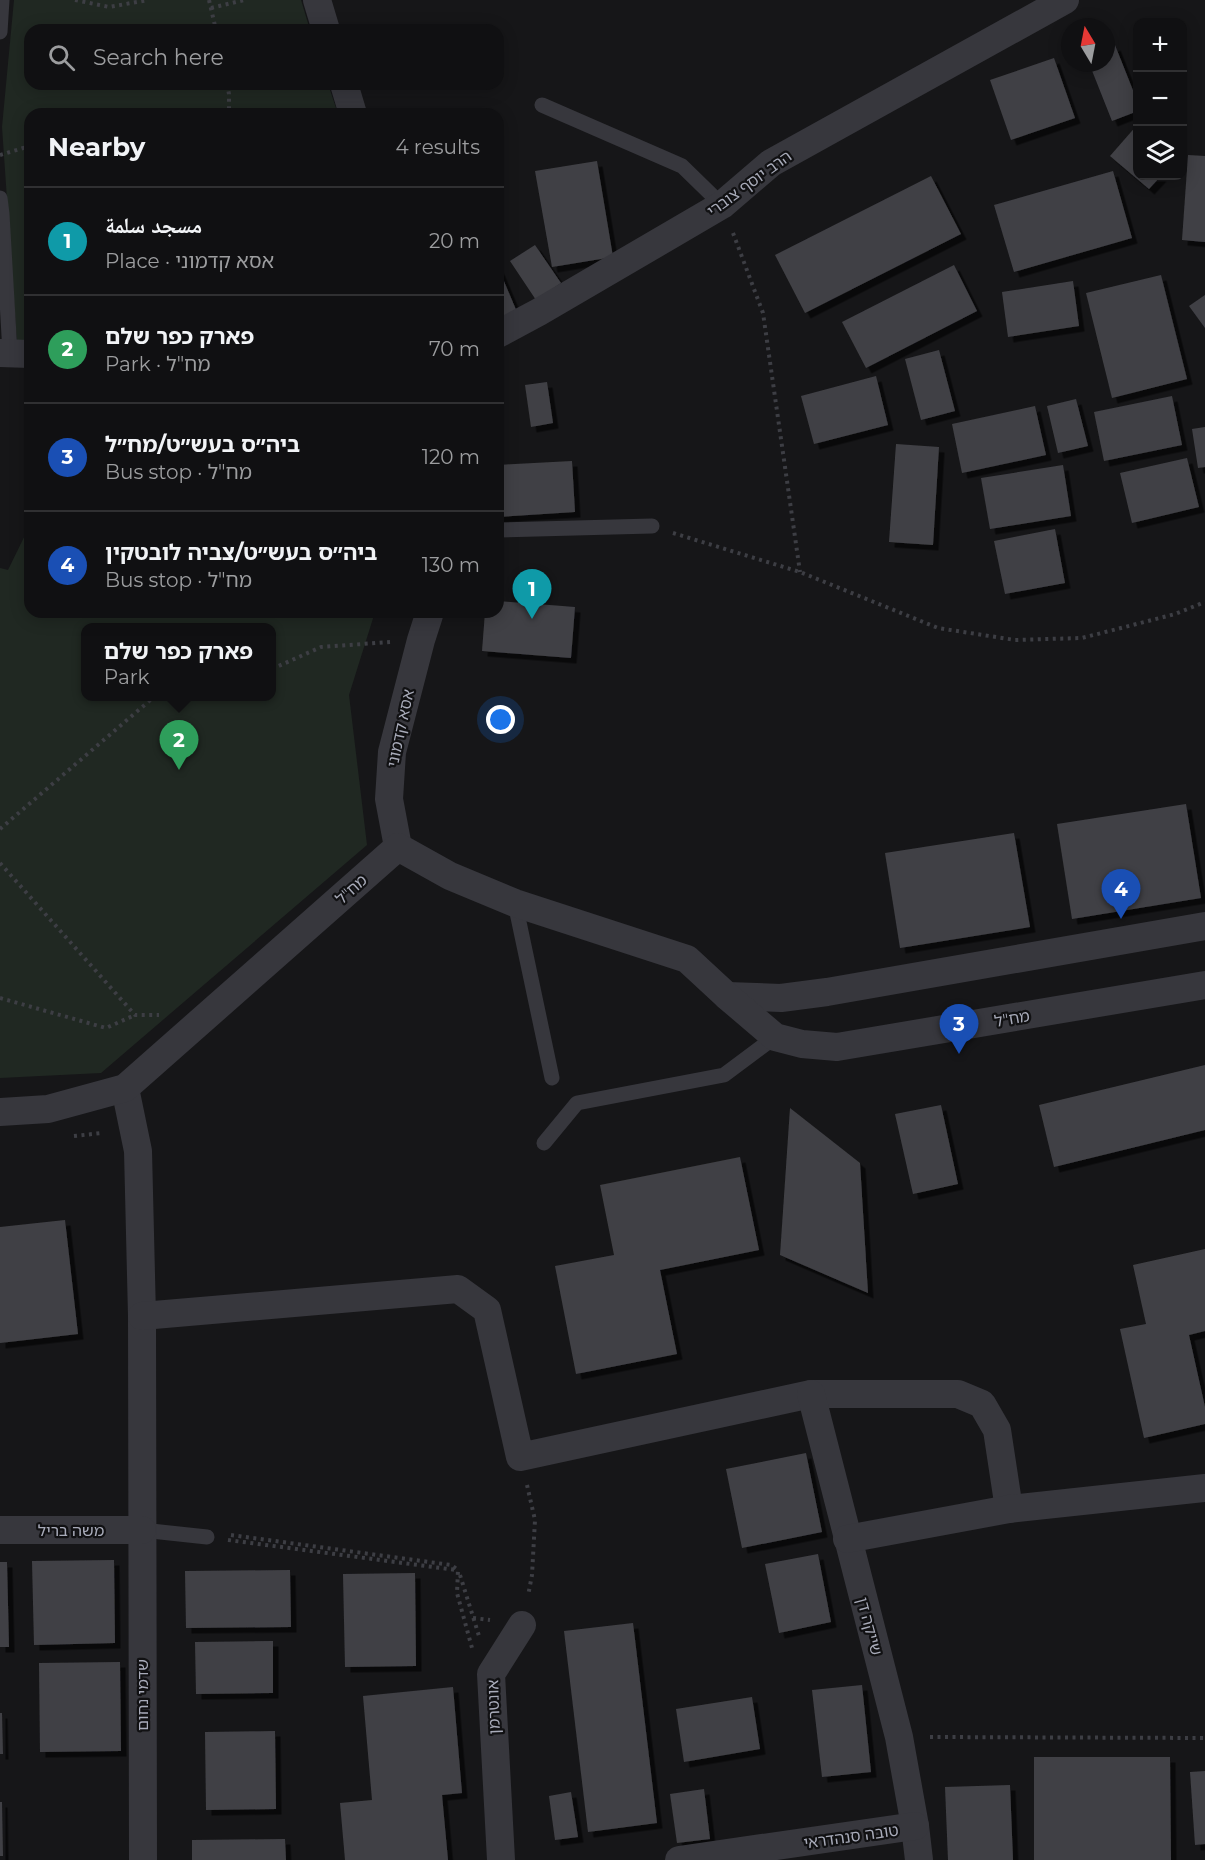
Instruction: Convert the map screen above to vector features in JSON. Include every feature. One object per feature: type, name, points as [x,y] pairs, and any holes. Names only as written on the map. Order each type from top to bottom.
[{"type":"street","points":[[317,0],[324,24]]},
{"type":"street","name":"הרב יוסף צוברי","points":[[504,331],[722,205],[771,163],[1065,0]]},
{"type":"street","points":[[346,90],[351,108]]},
{"type":"street","name":"אסא קדמוני","points":[[398,847],[389,799],[392,752],[428,618]]},
{"type":"street","name":"מח\"ל","points":[[0,1112],[48,1109],[125,1088],[398,847],[450,876],[515,903],[687,959],[775,1037],[802,1044],[837,1047],[1205,985]]},
{"type":"street","points":[[727,996],[781,998],[827,992],[1205,926]]},
{"type":"street","name":"שדמי נחום","points":[[125,1088],[138,1150],[142,1316],[143,1860]]},
{"type":"street","points":[[142,1316],[458,1289],[487,1310],[520,1457],[811,1394],[958,1394],[981,1404],[997,1430],[1009,1509]]},
{"type":"street","name":"שייקה דן","points":[[811,1394],[899,1737],[919,1860]]},
{"type":"street","points":[[847,1539],[1009,1509],[1205,1488]]},
{"type":"street","name":"משה בריל","points":[[0,1530],[142,1530]]},
{"type":"street","name":"אונטרמן","points":[[501,1860],[482,1664],[522,1625]]},
{"type":"street","name":"טובה סנהדראי","points":[[679,1860],[915,1826]]},
{"type":"lane","points":[[0,32],[2,0]]},
{"type":"lane","points":[[542,105],[682,166],[722,205]]},
{"type":"lane","points":[[0,198],[13,353]]},
{"type":"lane","points":[[504,530],[652,526]]},
{"type":"lane","points":[[515,903],[552,1078]]},
{"type":"lane","points":[[544,1143],[578,1103],[724,1075],[775,1037]]},
{"type":"lane","points":[[142,1530],[207,1537]]},
{"type":"path","points":[[75,0],[109,7],[148,0]]},
{"type":"path","points":[[209,0],[215,24]]},
{"type":"path","points":[[211,8],[244,0]]},
{"type":"path","points":[[228,90],[229,108]]},
{"type":"path","points":[[0,155],[24,148]]},
{"type":"path","points":[[722,205],[763,313],[800,572]]},
{"type":"path","points":[[652,526],[800,572],[938,628],[1015,640],[1082,638],[1175,614],[1205,602]]},
{"type":"path","points":[[276,667],[321,647],[421,640]]},
{"type":"path","points":[[0,829],[149,701]]},
{"type":"path","points":[[0,863],[135,1015]]},
{"type":"path","points":[[0,998],[106,1028],[135,1015],[209,1015]]},
{"type":"path","points":[[520,1457],[535,1520],[532,1575],[522,1625]]},
{"type":"path","points":[[227,1535],[451,1565],[458,1570],[482,1664]]},
{"type":"path","points":[[207,1537],[458,1570]]},
{"type":"path","points":[[458,1570],[457,1593],[482,1664]]},
{"type":"path","points":[[899,1737],[1205,1738]]},
{"type":"shaded area","points":[[14,0],[301,0],[308,24],[24,24],[24,90],[330,90],[336,108],[24,108],[24,344],[17,343],[2,127]]},
{"type":"shaded area","points":[[24,537],[24,618],[373,618],[349,695],[367,845],[101,1073],[0,1078],[0,568],[8,570]]},
{"type":"building","points":[[1115,45],[1133,90],[1133,113],[1112,121],[1093,72],[1115,72]]},
{"type":"building","points":[[1054,58],[1075,118],[1011,140],[990,80]]},
{"type":"building","points":[[1133,130],[1133,175],[1110,156]]},
{"type":"building","points":[[1188,155],[1205,156],[1205,242],[1182,240]]},
{"type":"building","points":[[597,161],[613,257],[552,267],[535,171]]},
{"type":"building","points":[[1113,171],[1132,238],[1014,272],[994,205]]},
{"type":"building","points":[[931,176],[961,234],[805,313],[775,255]]},
{"type":"building","points":[[1138,180],[1157,180],[1149,189]]},
{"type":"building","points":[[535,245],[561,283],[536,300],[510,261]]},
{"type":"building","points":[[954,265],[977,311],[866,368],[842,322]]},
{"type":"building","points":[[1161,275],[1187,379],[1112,398],[1086,293]]},
{"type":"building","points":[[504,281],[517,312],[504,317]]},
{"type":"building","points":[[1073,281],[1079,326],[1008,337],[1002,292]]},
{"type":"building","points":[[1205,295],[1205,328],[1189,306]]},
{"type":"building","points":[[939,350],[955,411],[921,420],[905,359]]},
{"type":"building","points":[[876,376],[888,425],[814,444],[801,396]]},
{"type":"building","points":[[547,382],[553,423],[531,427],[525,385]]},
{"type":"building","points":[[1172,396],[1182,445],[1104,461],[1094,412]]},
{"type":"building","points":[[1076,399],[1088,446],[1058,453],[1047,406]]},
{"type":"building","points":[[1035,406],[1046,455],[962,473],[952,424]]},
{"type":"building","points":[[1205,427],[1205,467],[1198,468],[1192,429]]},
{"type":"building","points":[[896,444],[939,447],[933,545],[889,542]]},
{"type":"building","points":[[1187,458],[1199,507],[1132,523],[1120,473]]},
{"type":"building","points":[[572,461],[575,512],[504,517],[504,465]]},
{"type":"building","points":[[1063,465],[1071,516],[990,529],[981,478]]},
{"type":"building","points":[[1055,529],[1065,583],[1005,594],[994,541]]},
{"type":"building","points":[[504,601],[575,607],[571,658],[482,651],[485,618],[504,618]]},
{"type":"building","points":[[1186,804],[1201,898],[1072,919],[1057,824]]},
{"type":"building","points":[[1014,833],[1030,927],[900,948],[885,853]]},
{"type":"building","points":[[1205,1065],[1205,1130],[1054,1167],[1039,1105]]},
{"type":"building","points":[[941,1105],[958,1184],[913,1194],[895,1114]]},
{"type":"building","points":[[790,1108],[860,1163],[868,1293],[780,1255]]},
{"type":"building","points":[[740,1157],[759,1250],[660,1270],[677,1354],[576,1374],[555,1266],[614,1255],[600,1185]]},
{"type":"building","points":[[65,1220],[78,1334],[0,1343],[0,1227]]},
{"type":"building","points":[[1205,1249],[1205,1331],[1189,1335],[1205,1407],[1205,1424],[1144,1438],[1120,1329],[1146,1324],[1133,1265]]},
{"type":"building","points":[[806,1453],[822,1532],[742,1548],[726,1469]]},
{"type":"building","points":[[818,1554],[831,1622],[779,1633],[765,1564]]},
{"type":"building","points":[[114,1560],[115,1643],[34,1645],[32,1561]]},
{"type":"building","points":[[0,1562],[7,1562],[9,1647],[0,1647]]},
{"type":"building","points":[[290,1570],[291,1627],[186,1628],[185,1571]]},
{"type":"building","points":[[415,1573],[416,1666],[345,1667],[343,1574]]},
{"type":"building","points":[[633,1623],[657,1823],[588,1832],[564,1631]]},
{"type":"building","points":[[273,1641],[273,1693],[196,1694],[195,1642]]},
{"type":"building","points":[[120,1662],[121,1751],[40,1752],[39,1663]]},
{"type":"building","points":[[862,1685],[871,1772],[822,1777],[812,1690]]},
{"type":"building","points":[[453,1687],[462,1793],[442,1795],[448,1860],[345,1860],[340,1803],[372,1800],[363,1696]]},
{"type":"building","points":[[752,1697],[760,1749],[684,1762],[676,1709]]},
{"type":"building","points":[[0,1713],[2,1713],[3,1754],[0,1754]]},
{"type":"building","points":[[275,1731],[276,1809],[206,1810],[205,1732]]},
{"type":"building","points":[[1034,1757],[1170,1757],[1171,1860],[1034,1860]]},
{"type":"building","points":[[1205,1771],[1205,1844],[1195,1845],[1190,1772]]},
{"type":"building","points":[[1010,1785],[1013,1860],[948,1860],[945,1787]]},
{"type":"building","points":[[704,1789],[710,1839],[677,1843],[670,1794]]},
{"type":"building","points":[[571,1792],[578,1837],[555,1840],[549,1796]]},
{"type":"building","points":[[0,1802],[2,1802],[3,1856],[0,1856]]},
{"type":"building","points":[[285,1839],[286,1860],[192,1860],[192,1840]]},
{"type":"place","name":"مسجد سلمة","points":[[532,619]]},
{"type":"place","name":"פארק כפר שלם","points":[[179,770]]},
{"type":"place","name":"ביה״ס בעש״ט/צביה לובטקין","points":[[1121,919]]},
{"type":"place","name":"ביה״ס בעש״ט/מח״ל","points":[[959,1054]]}]
